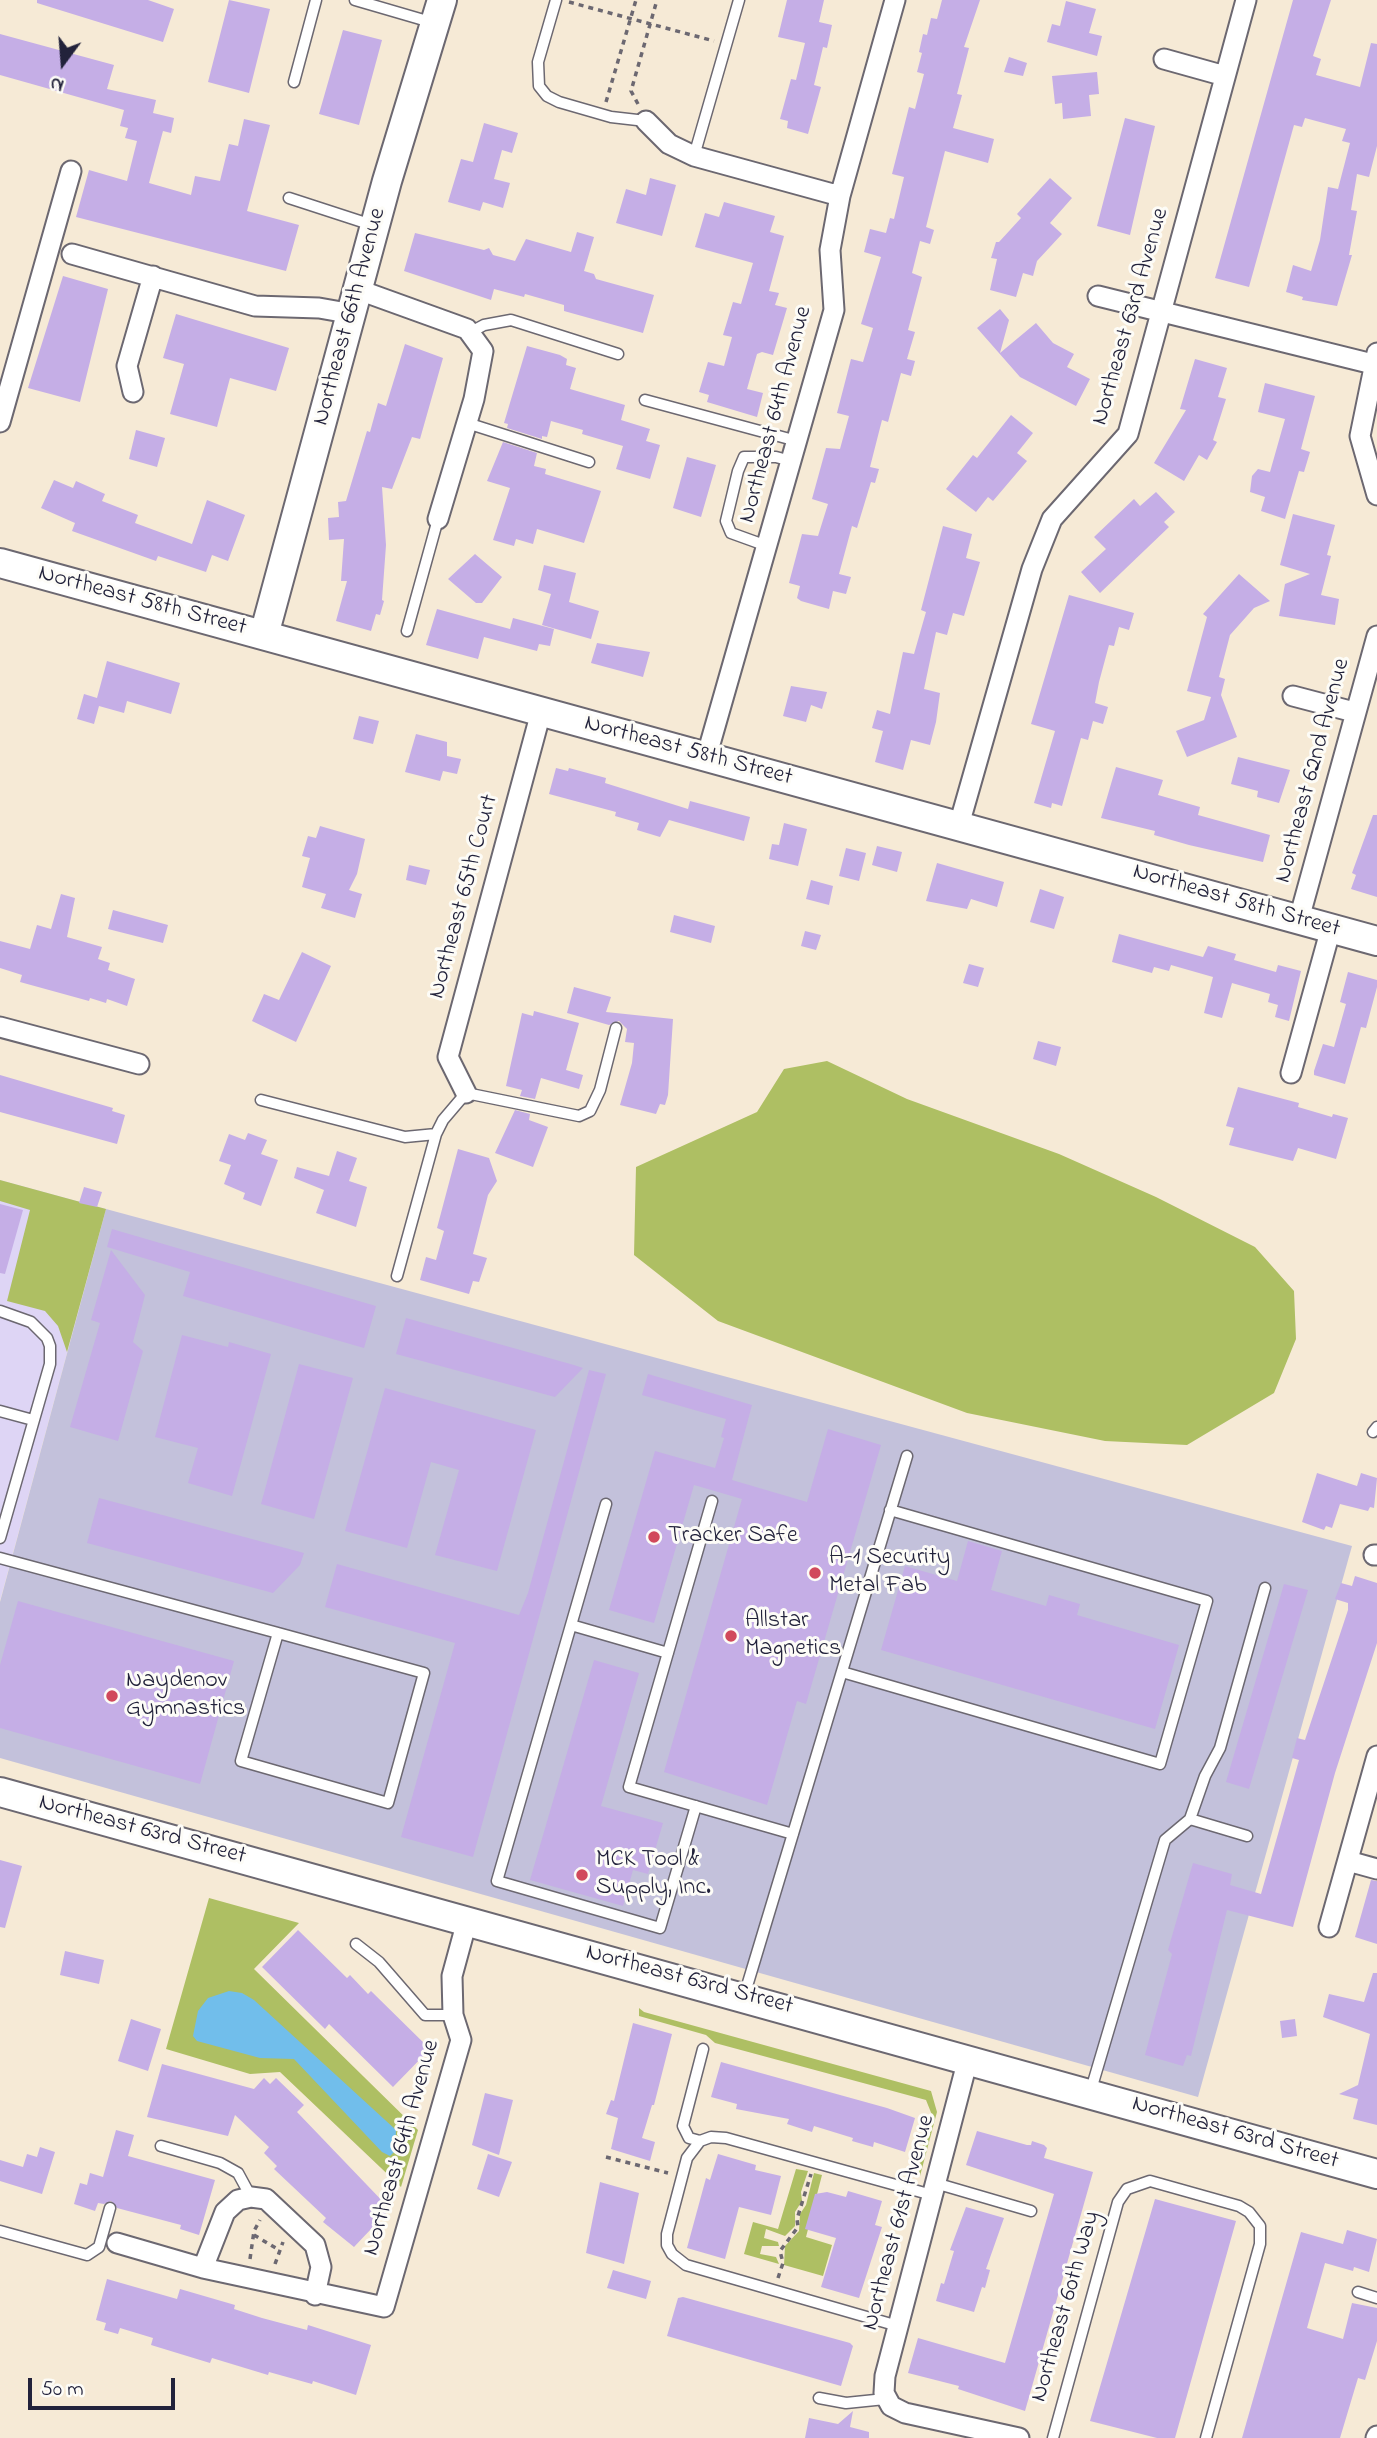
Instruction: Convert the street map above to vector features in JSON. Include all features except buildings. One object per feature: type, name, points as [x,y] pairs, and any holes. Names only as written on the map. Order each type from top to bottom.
[{"type":"street","name":"Northeast 64th Avenue","points":[[706,758],[834,310],[830,250],[840,196],[895,0]]},
{"type":"street","name":"Northeast 63rd Avenue","points":[[959,825],[1032,569],[1052,519],[1128,434],[1246,0]]},
{"type":"street","name":"Northeast 66th Avenue","points":[[264,635],[438,11]]},
{"type":"street","points":[[1164,59],[1225,76]]},
{"type":"street","points":[[646,121],[669,144],[694,156],[840,196]]},
{"type":"street","points":[[0,422],[71,171]]},
{"type":"street","points":[[72,254],[255,306],[319,308],[356,302],[467,329],[483,351],[467,423],[438,519]]},
{"type":"street","points":[[132,392],[127,366],[153,276]]},
{"type":"street","points":[[1098,296],[1376,360],[1360,436],[1377,495]]},
{"type":"street","name":"Northeast 58th Street","points":[[0,564],[1377,941]]},
{"type":"street","name":"Northeast 62nd Avenue","points":[[1299,919],[1377,636]]},
{"type":"street","points":[[1293,696],[1354,712]]},
{"type":"street","name":"Northeast 65th Court","points":[[467,1093],[448,1057],[541,712]]},
{"type":"street","points":[[1291,1073],[1331,928]]},
{"type":"street","points":[[0,1027],[139,1064]]},
{"type":"street","points":[[1329,1927],[1377,1756]]},
{"type":"street","name":"Northeast 63rd Street","points":[[0,1792],[744,1996],[1377,2174]]},
{"type":"street","points":[[1348,1861],[1377,1869]]},
{"type":"street","name":"Northeast 64th Avenue","points":[[316,2295],[384,2307],[461,2040],[453,2015],[452,1976],[467,1920]]},
{"type":"street","name":"Northeast 61st Avenue","points":[[886,2399],[885,2376],[968,2059]]},
{"type":"street","points":[[117,2243],[203,2268],[316,2295],[321,2267],[315,2245],[266,2199],[251,2197],[238,2200],[225,2212],[203,2268]]},
{"type":"street","points":[[886,2399],[905,2413],[1019,2438]]},
{"type":"lane","points":[[294,82],[316,0]]},
{"type":"lane","points":[[355,0],[438,11]]},
{"type":"lane","points":[[556,0],[538,62],[539,86],[547,96],[559,102],[603,114],[646,121]]},
{"type":"lane","points":[[694,156],[739,0]]},
{"type":"lane","points":[[289,198],[376,227]]},
{"type":"lane","points":[[470,333],[484,325],[511,320],[618,354]]},
{"type":"lane","points":[[645,400],[797,441]]},
{"type":"lane","points":[[467,423],[589,462]]},
{"type":"lane","points":[[767,546],[731,533],[726,521],[735,480],[744,457],[776,457],[791,461]]},
{"type":"lane","points":[[407,631],[438,519]]},
{"type":"lane","points":[[397,1276],[436,1134],[443,1120],[467,1093],[579,1116],[590,1111],[600,1090],[616,1028]]},
{"type":"lane","points":[[261,1100],[405,1137],[436,1134]]},
{"type":"lane","points":[[0,1311],[31,1322],[47,1338],[50,1364],[0,1538]]},
{"type":"lane","points":[[0,1411],[33,1420]]},
{"type":"lane","points":[[744,1996],[907,1456]]},
{"type":"lane","points":[[712,1501],[629,1787],[793,1834]]},
{"type":"lane","points":[[606,1504],[497,1881],[660,1928],[696,1806]]},
{"type":"lane","points":[[842,1672],[1160,1764],[1207,1601],[890,1510]]},
{"type":"lane","points":[[0,1558],[278,1633],[424,1673],[388,1803],[241,1761],[278,1633]]},
{"type":"lane","points":[[1090,2093],[1165,1840],[1189,1818],[1205,1776],[1220,1748],[1265,1588]]},
{"type":"lane","points":[[571,1625],[668,1653]]},
{"type":"lane","points":[[1189,1818],[1247,1836]]},
{"type":"lane","points":[[356,1944],[379,1962],[425,2015],[453,2015]]},
{"type":"lane","points":[[703,2049],[683,2126],[689,2138],[699,2141],[711,2137],[726,2138],[815,2162],[1031,2211]]},
{"type":"lane","points":[[699,2141],[687,2158],[667,2234],[667,2245],[672,2254],[686,2265],[898,2326]]},
{"type":"lane","points":[[162,2146],[220,2163],[237,2172],[251,2197]]},
{"type":"lane","name":"Northeast 60th Way","points":[[1053,2438],[1118,2202],[1127,2189],[1150,2180],[1239,2206],[1260,2226],[1261,2244],[1206,2438]]},
{"type":"lane","points":[[0,2231],[87,2255],[99,2247],[110,2208]]},
{"type":"lane","points":[[1358,2292],[1377,2298]]},
{"type":"lane","points":[[819,2399],[846,2403],[886,2399]]},
{"type":"path","points":[[564,0],[726,45]]},
{"type":"path","points":[[603,114],[636,0]]},
{"type":"path","points":[[646,121],[631,92],[657,0]]},
{"type":"path","points":[[606,2157],[682,2176]]},
{"type":"path","points":[[774,2291],[783,2263],[780,2251],[798,2227],[797,2219],[805,2199],[804,2189],[815,2162]]},
{"type":"path","points":[[250,2265],[256,2225],[273,2206]]},
{"type":"path","points":[[273,2269],[279,2250],[296,2228]]},
{"type":"path","points":[[253,2235],[279,2250]]},
{"type":"shaded area","points":[[0,1180],[106,1209],[0,1601]]},
{"type":"shaded area","points":[[106,1209],[1352,1546],[1198,2097],[0,1758],[0,1602]]},
{"type":"green space","points":[[827,1061],[907,1099],[1059,1154],[1156,1197],[1255,1247],[1294,1291],[1296,1339],[1274,1393],[1187,1445],[1105,1441],[967,1413],[718,1321],[634,1255],[636,1167],[757,1112],[784,1069]]},
{"type":"green space","points":[[0,1180],[106,1209],[67,1352],[58,1326],[45,1311],[7,1301],[30,1210],[0,1201]]},
{"type":"green space","points":[[209,1898],[299,1923],[254,1969],[418,2130],[401,2187],[280,2072],[250,2074],[166,2049]]},
{"type":"green space","points":[[639,2008],[644,2012],[931,2091],[937,2112],[920,2176],[915,2174],[932,2115],[926,2100],[715,2043],[706,2035],[639,2016]]},
{"type":"green space","points":[[796,2169],[808,2171],[801,2192],[802,2201],[795,2212],[795,2226],[785,2236],[766,2229],[764,2238],[778,2242],[779,2246],[762,2246],[760,2254],[776,2257],[779,2264],[744,2254],[753,2222],[778,2229]]},
{"type":"green space","points":[[814,2173],[822,2175],[806,2237],[832,2245],[823,2276],[784,2265],[785,2246],[799,2231],[800,2214],[806,2205]]},
{"type":"water","points":[[229,1991],[242,1993],[254,2000],[396,2130],[395,2151],[390,2156],[382,2152],[294,2059],[260,2058],[197,2041],[193,2036],[198,2011],[208,1998]]},
{"type":"place","name":"Tracker Safe","points":[[654,1537]]},
{"type":"place","name":"A-1 Security Metal Fab","points":[[815,1573]]},
{"type":"place","name":"Allstar Magnetics","points":[[731,1636]]},
{"type":"place","name":"Naydenov Gymnastics","points":[[112,1696]]},
{"type":"place","name":"MCK Tool & Supply, Inc.","points":[[582,1875]]}]
